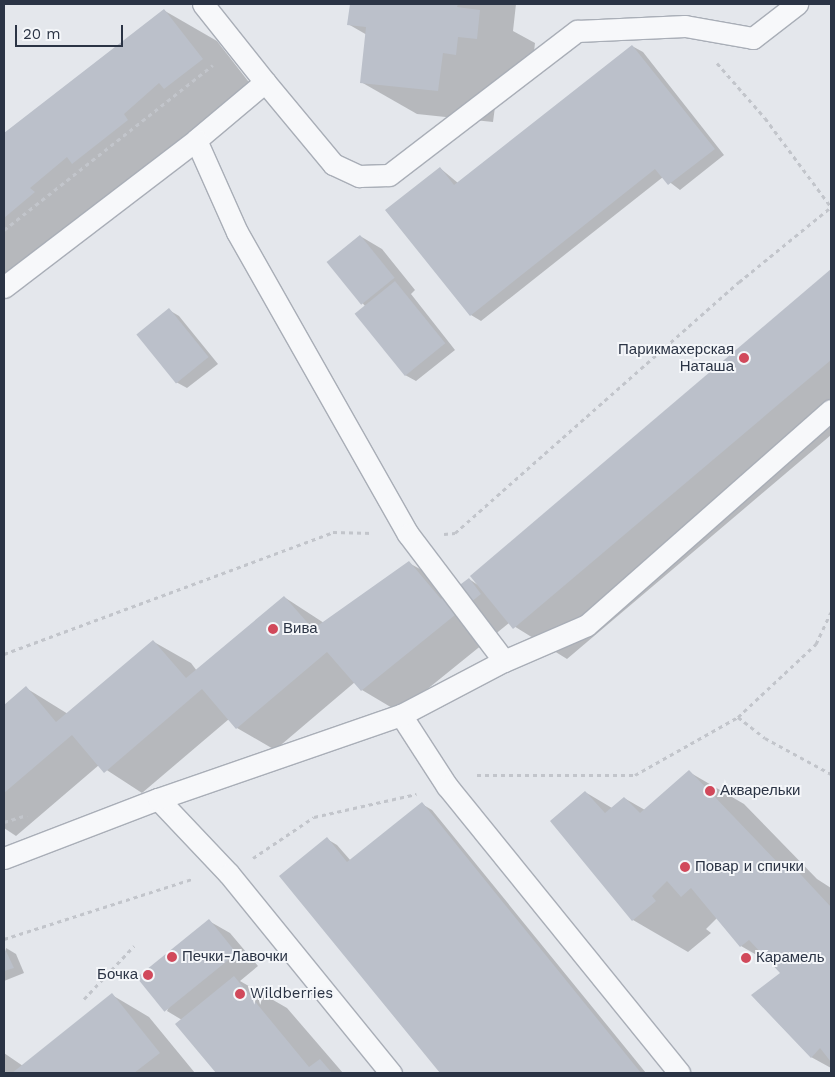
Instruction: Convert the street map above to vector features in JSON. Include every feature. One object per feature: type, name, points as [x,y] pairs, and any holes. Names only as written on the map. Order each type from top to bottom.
[{"type":"lane","points":[[203,4],[333,164],[359,176],[389,174],[577,31],[685,26],[753,38],[797,4]]},
{"type":"lane","points":[[4,287],[196,140],[265,82]]},
{"type":"lane","points":[[196,140],[237,232],[408,534],[504,661]]},
{"type":"lane","points":[[4,858],[158,799],[401,716],[504,661],[587,625],[831,410]]},
{"type":"lane","points":[[401,716],[447,786],[678,1073]]},
{"type":"lane","points":[[158,799],[229,874],[391,1073]]},
{"type":"path","points":[[4,230],[218,61]]},
{"type":"path","points":[[4,654],[333,532],[455,534],[731,289],[831,207],[765,118],[716,61]]},
{"type":"path","points":[[4,939],[122,899],[206,875],[229,874],[314,817],[447,786],[481,773],[635,775],[738,717],[816,644],[831,612]]},
{"type":"path","points":[[738,717],[765,738],[831,774]]},
{"type":"path","points":[[4,822],[32,813]]},
{"type":"path","points":[[84,999],[134,946]]},
{"type":"building","points":[[350,4],[458,4],[457,7],[480,10],[477,39],[458,37],[456,55],[443,53],[438,91],[360,83],[366,27],[347,25]]},
{"type":"building","points":[[164,9],[203,59],[164,89],[159,83],[124,114],[128,120],[72,164],[67,157],[30,188],[35,192],[4,218],[4,133]]},
{"type":"building","points":[[632,45],[715,149],[668,185],[655,169],[470,316],[385,210],[440,167],[454,185]]},
{"type":"building","points":[[360,235],[395,278],[361,305],[327,262]]},
{"type":"building","points":[[831,269],[831,360],[513,629],[470,576]]},
{"type":"building","points":[[395,281],[445,343],[405,376],[355,314]]},
{"type":"building","points":[[169,308],[209,357],[176,383],[136,334]]},
{"type":"building","points":[[409,561],[441,599],[469,578],[481,594],[361,691],[327,652],[236,729],[202,689],[104,773],[72,735],[4,793],[4,705],[26,686],[56,722],[153,640],[186,678],[284,596],[313,629]]},
{"type":"building","points":[[689,770],[782,867],[789,862],[831,907],[831,1062],[820,1048],[811,1058],[751,995],[780,973],[749,940],[740,947],[691,888],[681,897],[667,881],[652,896],[656,901],[632,921],[550,821],[585,791],[605,813],[624,797],[640,813]]},
{"type":"building","points":[[422,802],[641,1073],[440,1073],[279,876],[327,837],[347,862]]},
{"type":"building","points":[[209,919],[237,953],[164,1012],[137,978]]},
{"type":"building","points":[[4,947],[14,968],[4,971]]},
{"type":"building","points":[[234,976],[309,1067],[320,1059],[332,1073],[216,1073],[175,1024]]},
{"type":"building","points":[[112,993],[160,1053],[134,1073],[12,1073]]},
{"type":"place","name":"Парикмахерская Наташа","points":[[744,358]]},
{"type":"place","name":"Вива","points":[[273,629]]},
{"type":"place","name":"Акварельки","points":[[710,791]]},
{"type":"place","name":"Повар и спички","points":[[685,867]]},
{"type":"place","name":"Печки-Лавочки","points":[[172,957]]},
{"type":"place","name":"Карамель","points":[[746,958]]},
{"type":"place","name":"Бочка","points":[[148,975]]},
{"type":"place","name":"Wildberries","points":[[240,994]]}]
